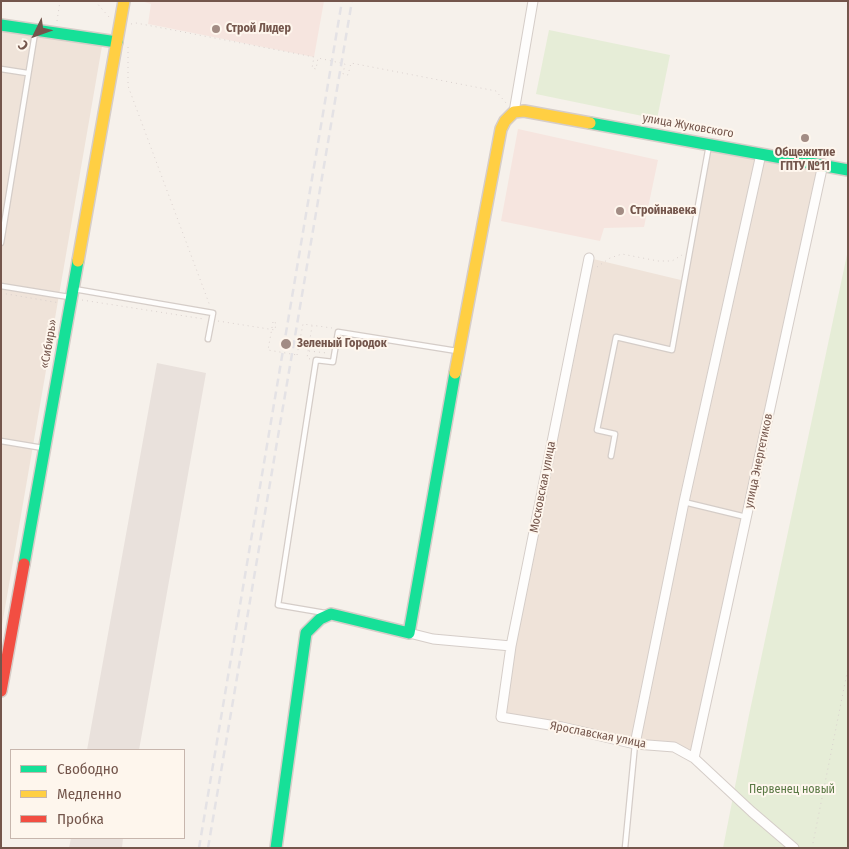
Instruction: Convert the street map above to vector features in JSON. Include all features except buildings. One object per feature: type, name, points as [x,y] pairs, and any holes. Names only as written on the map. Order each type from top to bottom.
[{"type":"street","name":"«Сибирь»","points":[[1,691],[6,638],[122,42],[124,1]]},
{"type":"street","points":[[409,633],[501,129],[505,121],[519,112],[533,1]]},
{"type":"street","points":[[1,25],[122,42]]},
{"type":"street","name":"улица Жуковского","points":[[519,112],[710,144],[848,170]]},
{"type":"street","points":[[636,744],[684,502],[761,154]]},
{"type":"street","name":"улица Энергетиков","points":[[694,758],[823,164]]},
{"type":"street","name":"Московская улица","points":[[501,717],[511,646],[589,258]]},
{"type":"street","points":[[276,848],[306,634],[320,619],[332,614],[433,639],[511,646]]},
{"type":"street","name":"Ярославская улица","points":[[501,717],[562,727],[636,744],[674,747],[694,758],[794,848]]},
{"type":"lane","points":[[1,241],[27,73],[36,30]]},
{"type":"lane","points":[[1,69],[27,73]]},
{"type":"lane","points":[[611,456],[615,434],[596,430],[616,337],[672,350],[710,144]]},
{"type":"lane","points":[[1,286],[71,297],[213,313],[208,339]]},
{"type":"lane","points":[[332,614],[278,605],[316,360],[333,362],[338,332],[459,351]]},
{"type":"lane","points":[[1,441],[44,448]]},
{"type":"lane","points":[[684,502],[747,517]]},
{"type":"lane","points":[[625,848],[636,744]]},
{"type":"path","points":[[57,25],[60,1]]},
{"type":"path","points":[[94,1],[114,22]]},
{"type":"path","points":[[127,25],[136,23],[314,57],[312,68],[316,69],[318,58],[345,64],[343,74],[348,75],[351,63],[496,91],[519,112]]},
{"type":"path","points":[[122,42],[128,86],[213,313]]},
{"type":"path","points":[[586,275],[610,258],[622,254],[672,261],[690,251]]},
{"type":"path","points":[[1,294],[71,297],[212,320],[275,330],[276,323],[273,322],[268,350],[298,355],[303,324],[333,328]]},
{"type":"path","points":[[312,325],[307,358],[316,360]]},
{"type":"path","points":[[308,351],[334,354]]},
{"type":"path","points":[[812,848],[848,668]]},
{"type":"shaded area","points":[[141,1],[324,1],[314,57],[148,24],[151,4]]},
{"type":"shaded area","points":[[1,31],[102,46],[1,631]]},
{"type":"shaded area","points":[[518,129],[658,160],[644,227],[604,228],[600,241],[501,221]]},
{"type":"shaded area","points":[[710,144],[823,164],[694,758],[674,747],[501,717],[589,258],[685,281]]},
{"type":"shaded area","points":[[157,363],[206,373],[139,749],[87,749]]},
{"type":"shaded area","points":[[71,839],[123,839],[122,848],[69,848]]},
{"type":"green space","points":[[549,30],[670,55],[657,119],[536,94]]},
{"type":"green space","name":"Первенец новый","points":[[848,250],[848,848],[723,848],[749,715]]},
{"type":"railway","points":[[199,848],[342,1]]},
{"type":"railway","points":[[208,848],[352,1]]},
{"type":"traffic: fast","points":[[1,25],[117,42]]},
{"type":"traffic: fast","points":[[590,123],[848,170]]},
{"type":"traffic: fast","points":[[24,564],[78,261]]},
{"type":"traffic: fast","points":[[276,848],[306,633],[320,619],[331,614],[409,633],[455,373]]},
{"type":"traffic: slow","points":[[78,261],[124,1]]},
{"type":"traffic: slow","points":[[455,373],[501,129],[505,121],[514,112],[524,111],[590,123]]},
{"type":"traffic: jam","points":[[1,691],[24,564]]},
{"type":"place","name":"Строй Лидер","points":[[216,29]]},
{"type":"place","name":"Общежитие ГПТУ №11","points":[[805,138]]},
{"type":"place","name":"Стройнавека","points":[[620,211]]},
{"type":"place","name":"Зеленый Городок","points":[[286,344]]}]
